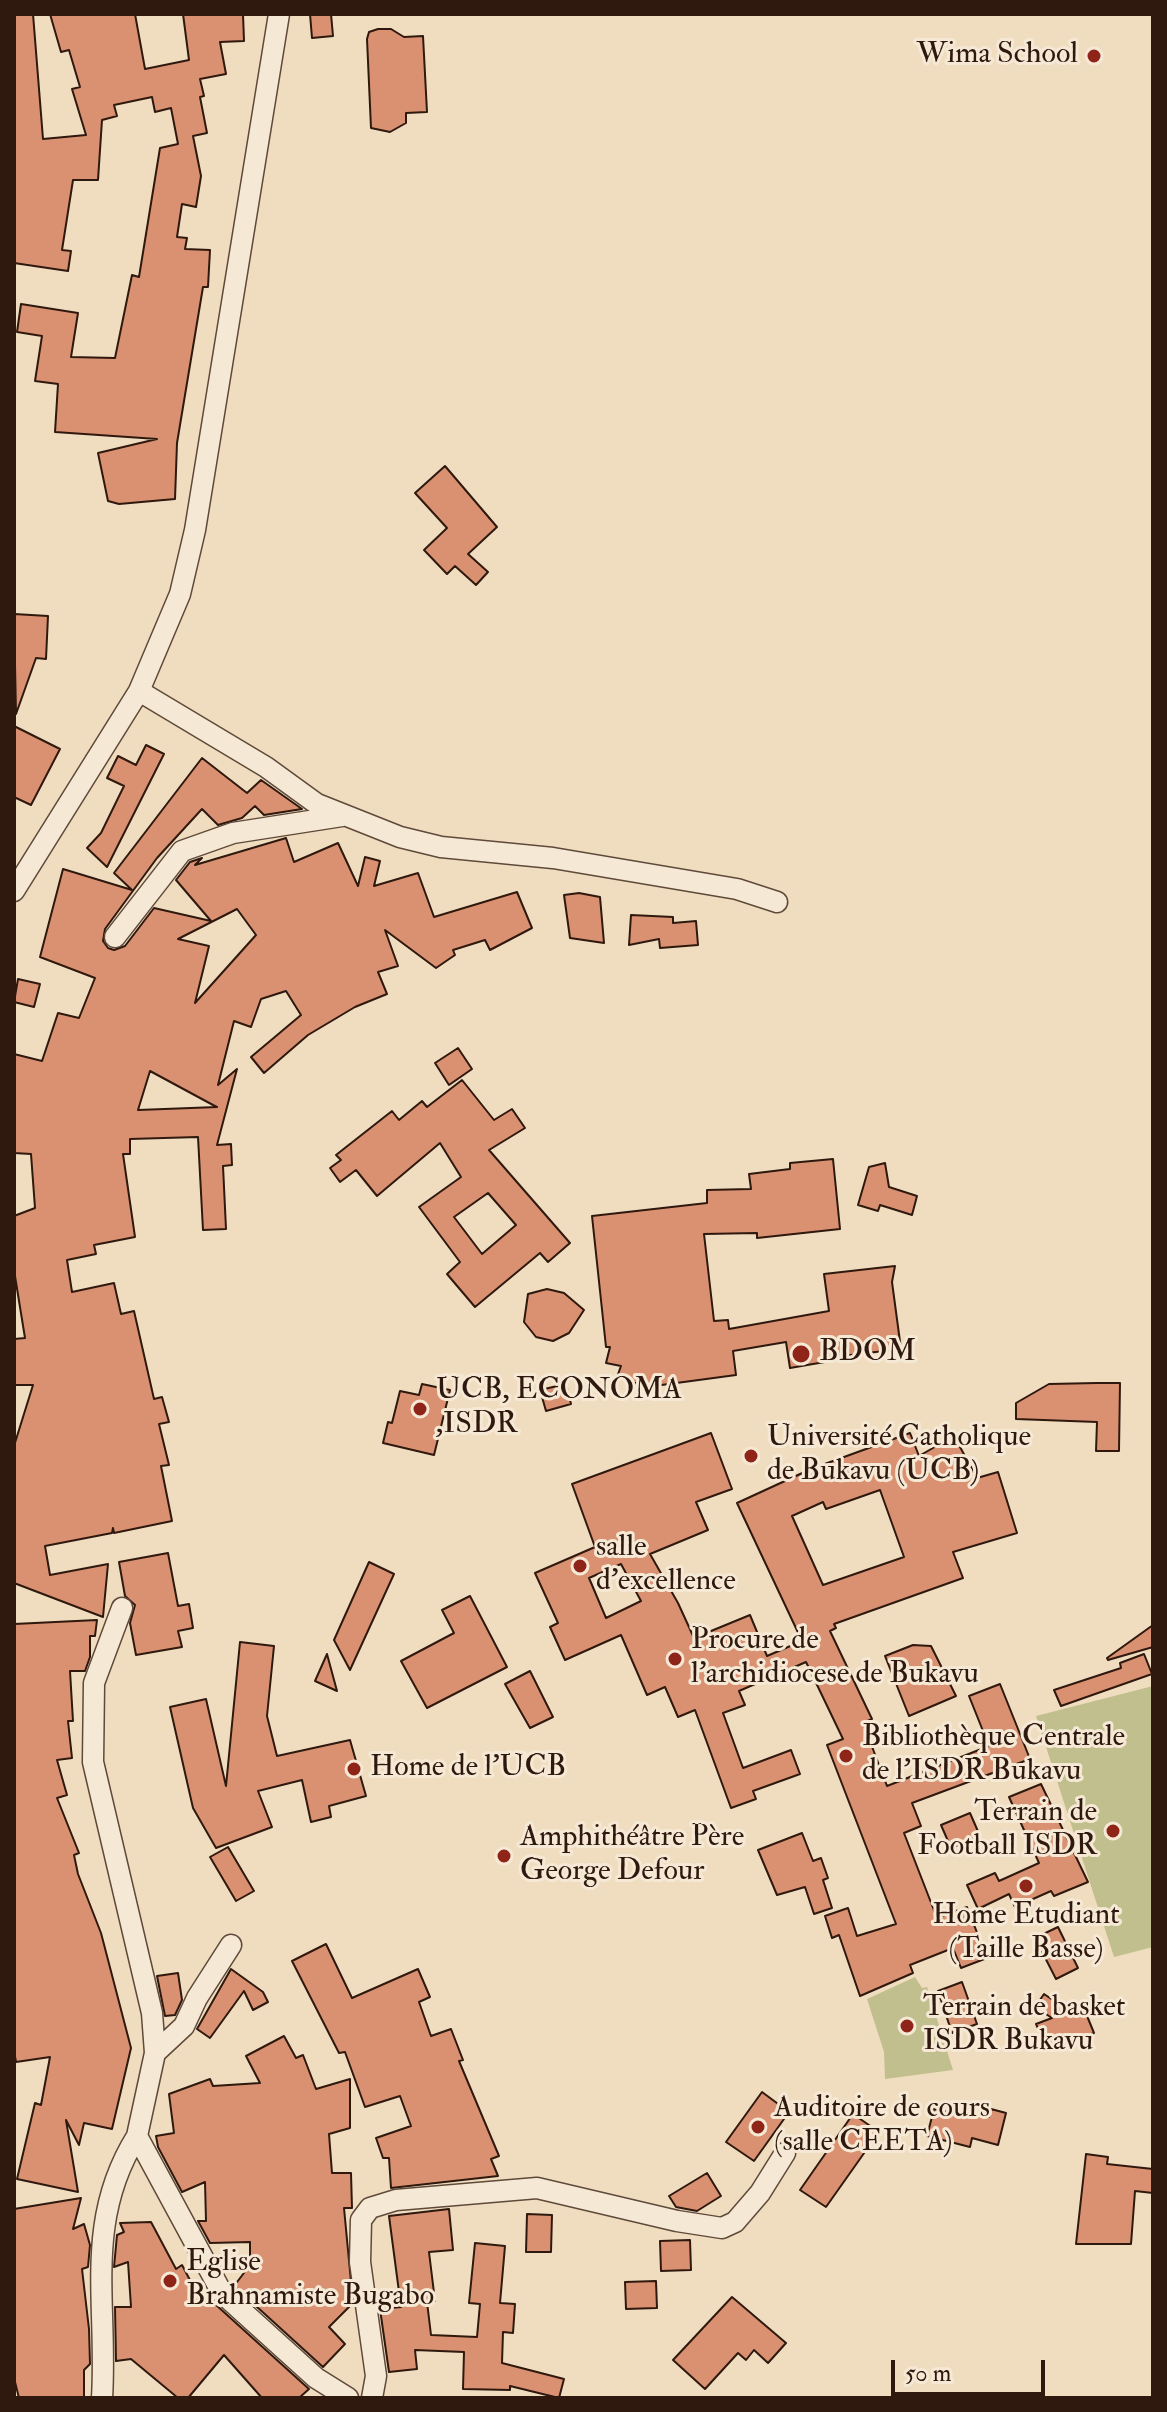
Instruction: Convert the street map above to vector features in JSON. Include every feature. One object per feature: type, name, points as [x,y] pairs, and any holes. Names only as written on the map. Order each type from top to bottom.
[{"type":"street","points":[[14,891],[139,691],[180,594],[195,530],[279,14]]},
{"type":"street","points":[[139,691],[266,767],[317,804],[400,837],[441,847],[553,858],[737,889],[777,902]]},
{"type":"street","points":[[115,937],[182,851],[233,833],[342,816]]},
{"type":"street","points":[[102,2398],[103,2223],[120,2163],[137,2136],[155,2053],[152,2013],[93,1762],[94,1683],[122,1608]]},
{"type":"street","points":[[155,2053],[184,2026],[197,1998],[231,1945]]},
{"type":"street","points":[[137,2136],[222,2293],[316,2378],[348,2398]]},
{"type":"street","points":[[372,2398],[376,2376],[360,2262],[361,2220],[370,2208],[396,2200],[537,2188],[677,2221],[722,2228],[735,2222],[760,2193],[785,2153]]},
{"type":"shaded area","name":"Terrain de Football ISDR","points":[[1153,1686],[1153,1947],[1114,1957],[1036,1716]]},
{"type":"shaded area","name":"Terrain de basket ISDR Bukavu","points":[[915,1977],[922,1988],[927,1987],[953,2070],[885,2079],[884,2052],[867,1999]]},
{"type":"building","points":[[14,14],[33,14],[43,139],[86,135],[72,89],[80,87],[69,50],[61,52],[50,14],[135,14],[145,69],[189,60],[183,14],[243,14],[244,41],[220,42],[226,74],[200,79],[207,133],[193,136],[201,176],[196,207],[182,204],[177,237],[187,238],[185,249],[210,250],[208,287],[203,287],[177,443],[175,499],[119,504],[108,501],[98,453],[157,439],[55,432],[58,384],[35,381],[42,336],[17,332],[21,304],[78,313],[71,357],[115,358],[132,275],[139,277],[160,148],[178,144],[171,108],[155,112],[152,97],[114,105],[117,116],[102,120],[98,180],[73,180],[62,250],[71,251],[68,271],[14,263]]},
{"type":"building","points":[[310,14],[331,14],[333,36],[312,38]]},
{"type":"building","points":[[391,29],[404,37],[423,36],[427,112],[406,113],[406,123],[390,132],[371,128],[367,39],[369,32]]},
{"type":"building","points":[[445,466],[497,527],[468,554],[488,572],[476,585],[455,566],[447,574],[424,550],[447,528],[415,493]]},
{"type":"building","points":[[14,614],[48,616],[46,659],[36,658],[16,714]]},
{"type":"building","points":[[14,726],[60,749],[31,805],[14,797]]},
{"type":"building","points":[[146,745],[164,754],[107,867],[87,848],[101,833],[124,786],[107,778],[118,756],[136,765]]},
{"type":"building","points":[[202,758],[247,793],[261,780],[302,809],[264,815],[255,806],[242,818],[218,825],[202,809],[157,858],[105,929],[103,941],[108,948],[114,950],[125,946],[154,908],[211,921],[176,880],[190,862],[202,858],[195,865],[286,838],[294,862],[338,843],[358,886],[365,857],[380,861],[374,886],[418,873],[434,917],[517,892],[532,928],[490,950],[485,940],[453,950],[455,955],[436,968],[385,930],[398,966],[378,972],[387,994],[355,1007],[308,1035],[264,1073],[251,1057],[301,1015],[286,991],[261,999],[251,1027],[234,1021],[218,1085],[237,1069],[217,1145],[231,1144],[232,1165],[223,1166],[226,1229],[203,1230],[198,1137],[130,1139],[130,1154],[123,1154],[135,1237],[94,1245],[96,1254],[67,1260],[72,1292],[114,1283],[121,1314],[134,1311],[154,1399],[162,1397],[169,1422],[159,1424],[169,1465],[161,1466],[172,1521],[114,1533],[113,1528],[112,1533],[45,1546],[50,1575],[108,1564],[103,1617],[14,1583],[14,1446],[33,1385],[14,1385],[14,1339],[25,1338],[14,1270],[14,1216],[35,1208],[31,1154],[14,1153],[14,1054],[42,1061],[58,1013],[79,1018],[95,978],[40,957],[63,869],[132,890],[114,873]],"holes":[[[237,909],[256,935],[195,1003],[209,946],[178,939]],[[150,1071],[213,1105],[217,1107],[138,1110]]]},
{"type":"building","points":[[579,893],[600,897],[604,943],[570,938],[564,895]]},
{"type":"building","points":[[631,915],[673,917],[673,923],[696,921],[698,945],[660,948],[659,939],[629,945]]},
{"type":"building","points":[[18,979],[40,984],[34,1007],[14,1002]]},
{"type":"building","points":[[458,1048],[472,1069],[449,1085],[435,1063]]},
{"type":"building","points":[[462,1080],[494,1120],[512,1109],[525,1128],[489,1150],[570,1243],[548,1262],[540,1253],[475,1307],[447,1274],[460,1262],[419,1207],[461,1177],[440,1143],[377,1196],[356,1170],[340,1182],[330,1168],[341,1160],[336,1155],[392,1111],[399,1120],[422,1101],[427,1107]],"holes":[[[488,1193],[516,1225],[482,1254],[454,1217]]]},
{"type":"building","points":[[833,1159],[840,1229],[757,1238],[757,1233],[704,1234],[714,1321],[728,1320],[729,1329],[829,1311],[824,1274],[895,1266],[892,1282],[901,1349],[842,1356],[842,1359],[790,1368],[786,1342],[733,1351],[736,1375],[654,1386],[644,1391],[641,1385],[617,1377],[621,1366],[606,1363],[610,1347],[606,1347],[592,1216],[707,1203],[707,1190],[751,1189],[749,1174],[790,1169],[790,1163]]},
{"type":"building","points":[[885,1163],[889,1187],[917,1196],[912,1215],[880,1205],[878,1211],[858,1205],[869,1167]]},
{"type":"building","points":[[547,1289],[564,1293],[584,1310],[569,1333],[553,1341],[536,1337],[524,1322],[528,1294]]},
{"type":"building","points":[[1120,1383],[1119,1451],[1096,1451],[1097,1422],[1016,1419],[1016,1403],[1049,1384]]},
{"type":"building","name":"UCB, ECONOMA ,ISDR","points":[[422,1384],[450,1390],[434,1455],[383,1443],[400,1391],[419,1395]]},
{"type":"building","points":[[566,1384],[571,1404],[546,1411],[540,1390]]},
{"type":"building","points":[[711,1433],[732,1489],[696,1502],[708,1530],[650,1554],[694,1638],[750,1615],[767,1656],[802,1641],[737,1503],[811,1469],[910,1433],[919,1456],[954,1436],[977,1478],[998,1472],[1017,1533],[953,1552],[963,1578],[834,1624],[836,1628],[830,1631],[872,1719],[863,1723],[887,1786],[989,1746],[969,1696],[1000,1684],[1030,1759],[912,1803],[921,1826],[904,1833],[937,1918],[967,1907],[987,1958],[961,1968],[953,1948],[910,1965],[913,1973],[860,1996],[839,1935],[832,1938],[825,1916],[848,1908],[857,1936],[896,1924],[827,1745],[843,1739],[806,1662],[739,1691],[745,1705],[723,1713],[743,1768],[791,1750],[800,1774],[753,1791],[756,1799],[731,1808],[695,1710],[678,1717],[665,1687],[647,1695],[621,1635],[565,1660],[550,1627],[558,1623],[535,1573],[595,1547],[572,1484]],"holes":[[[880,1490],[904,1557],[823,1585],[792,1516],[823,1502],[826,1509]],[[621,1564],[641,1601],[606,1618],[589,1578]]]},
{"type":"building","points":[[168,1553],[178,1606],[189,1604],[193,1628],[178,1631],[182,1647],[136,1655],[130,1623],[135,1605],[125,1596],[119,1562]]},
{"type":"building","points":[[369,1562],[394,1574],[350,1670],[334,1640]]},
{"type":"building","points":[[470,1596],[507,1667],[427,1708],[401,1661],[454,1633],[442,1610]]},
{"type":"building","points":[[97,1620],[95,1636],[90,1636],[90,1657],[85,1671],[70,1671],[73,1721],[68,1721],[72,1758],[57,1760],[67,1795],[57,1798],[79,1853],[74,1855],[78,1874],[101,1933],[131,2048],[112,2129],[84,2123],[79,2145],[66,2120],[78,2192],[17,2179],[35,2103],[41,2105],[50,2057],[16,2062],[14,2051],[14,1624]]},
{"type":"building","points":[[1153,1625],[1153,1647],[1108,1660],[1107,1658]]},
{"type":"building","points":[[240,1642],[274,1646],[267,1716],[277,1756],[350,1740],[366,1796],[329,1806],[331,1817],[311,1822],[302,1780],[258,1791],[272,1827],[216,1848],[193,1808],[170,1707],[206,1699],[226,1786]]},
{"type":"building","points":[[913,1645],[931,1646],[956,1696],[909,1716],[885,1656]]},
{"type":"building","points":[[327,1654],[337,1691],[315,1681]]},
{"type":"building","points":[[1144,1654],[1152,1674],[1061,1706],[1054,1690],[1121,1668],[1120,1663]]},
{"type":"building","points":[[530,1671],[553,1717],[530,1728],[505,1684]]},
{"type":"building","points":[[1041,1784],[1088,1882],[1054,1896],[1051,1891],[1015,1907],[1009,1894],[978,1909],[967,1885],[995,1873],[999,1881],[1039,1863],[1009,1797]]},
{"type":"building","name":"Home Etudiant (Taille Basse)","points":[[970,1813],[980,1836],[951,1848],[941,1825]]},
{"type":"building","points":[[802,1833],[813,1861],[821,1858],[828,1878],[823,1880],[832,1908],[814,1914],[805,1887],[777,1895],[758,1850]]},
{"type":"building","points":[[228,1847],[254,1891],[236,1901],[210,1857]]},
{"type":"building","points":[[1058,1927],[1078,1968],[1056,1979],[1035,1938]]},
{"type":"building","points":[[326,1944],[352,1998],[418,1969],[430,1997],[419,2002],[431,2036],[451,2029],[463,2060],[459,2061],[499,2156],[491,2159],[498,2176],[391,2188],[389,2158],[383,2158],[376,2138],[411,2126],[400,2096],[365,2107],[345,2052],[339,2053],[292,1961]]},
{"type":"building","points":[[231,1969],[263,1992],[268,2002],[253,2010],[244,1991],[210,2038],[197,2029]]},
{"type":"building","points":[[178,1973],[182,2000],[175,2015],[165,2016],[157,1976]]},
{"type":"building","points":[[962,1982],[977,2024],[952,2033],[938,1991]]},
{"type":"building","points":[[1044,1994],[1069,2011],[1083,2006],[1094,2033],[1048,2051],[1036,2024],[1052,2018],[1035,2007]]},
{"type":"building","points":[[284,2036],[296,2058],[303,2055],[316,2089],[350,2079],[350,2128],[329,2134],[332,2173],[351,2173],[352,2208],[344,2208],[353,2303],[329,2327],[345,2344],[323,2367],[234,2286],[250,2265],[250,2242],[210,2243],[198,2221],[206,2221],[205,2182],[182,2192],[158,2147],[156,2136],[174,2133],[169,2094],[210,2079],[213,2086],[260,2083],[246,2056]]},
{"type":"building","name":"Auditoire de cours (salle CEETA)","points":[[762,2092],[789,2112],[754,2161],[726,2142]]},
{"type":"building","points":[[934,2109],[964,2116],[965,2111],[989,2117],[991,2109],[1006,2113],[998,2145],[972,2138],[970,2147],[927,2136]]},
{"type":"building","points":[[853,2114],[879,2132],[826,2207],[800,2190]]},
{"type":"building","points":[[1086,2154],[1108,2157],[1107,2164],[1153,2169],[1153,2193],[1135,2191],[1131,2244],[1076,2244]]},
{"type":"building","points":[[707,2173],[721,2196],[697,2211],[676,2207],[669,2196]]},
{"type":"building","points":[[81,2198],[73,2229],[84,2224],[90,2245],[88,2267],[82,2269],[90,2364],[84,2370],[84,2398],[19,2398],[14,2378],[14,2209]]},
{"type":"building","points":[[449,2209],[453,2250],[429,2252],[435,2301],[427,2302],[431,2335],[477,2337],[480,2304],[469,2303],[475,2243],[505,2246],[500,2303],[515,2304],[513,2333],[503,2332],[502,2363],[564,2379],[559,2398],[510,2386],[510,2390],[463,2389],[464,2352],[415,2350],[417,2369],[389,2372],[380,2309],[401,2307],[389,2216]]},
{"type":"building","points":[[527,2214],[552,2215],[551,2252],[526,2252]]},
{"type":"building","points":[[151,2222],[176,2269],[182,2265],[200,2299],[205,2295],[309,2389],[299,2398],[262,2398],[224,2355],[188,2398],[178,2398],[131,2359],[116,2361],[115,2307],[131,2307],[128,2262],[114,2267],[117,2235],[124,2232],[120,2223]]},
{"type":"building","points":[[690,2240],[691,2270],[661,2271],[660,2241]]},
{"type":"building","points":[[656,2281],[657,2308],[626,2309],[625,2282]]},
{"type":"building","points":[[732,2297],[786,2343],[768,2363],[754,2350],[746,2360],[738,2353],[705,2389],[673,2360]]},
{"type":"place","name":"Wima School","points":[[1094,56]]},
{"type":"place","name":"BDOM","points":[[801,1354]]},
{"type":"place","name":"UCB, ECONOMA ,ISDR","points":[[420,1409]]},
{"type":"place","name":"Université Catholique de Bukavu (UCB)","points":[[751,1456]]},
{"type":"place","name":"salle d'excellence","points":[[580,1566]]},
{"type":"place","name":"Procure de l'archidiocese de Bukavu","points":[[675,1659]]},
{"type":"place","name":"Bibliothèque Centrale de l’ISDR Bukavu","points":[[846,1756]]},
{"type":"place","name":"Home de l’UCB","points":[[354,1769]]},
{"type":"place","name":"Terrain de Football ISDR","points":[[1113,1831]]},
{"type":"place","name":"Amphithéâtre Père George Defour","points":[[504,1856]]},
{"type":"place","name":"Home Etudiant (Taille Basse)","points":[[1026,1886]]},
{"type":"place","name":"Terrain de basket ISDR Bukavu","points":[[907,2026]]},
{"type":"place","name":"Auditoire de cours (salle CEETA)","points":[[758,2127]]},
{"type":"place","name":"Eglise Brahnamiste Bugabo","points":[[170,2281]]}]
